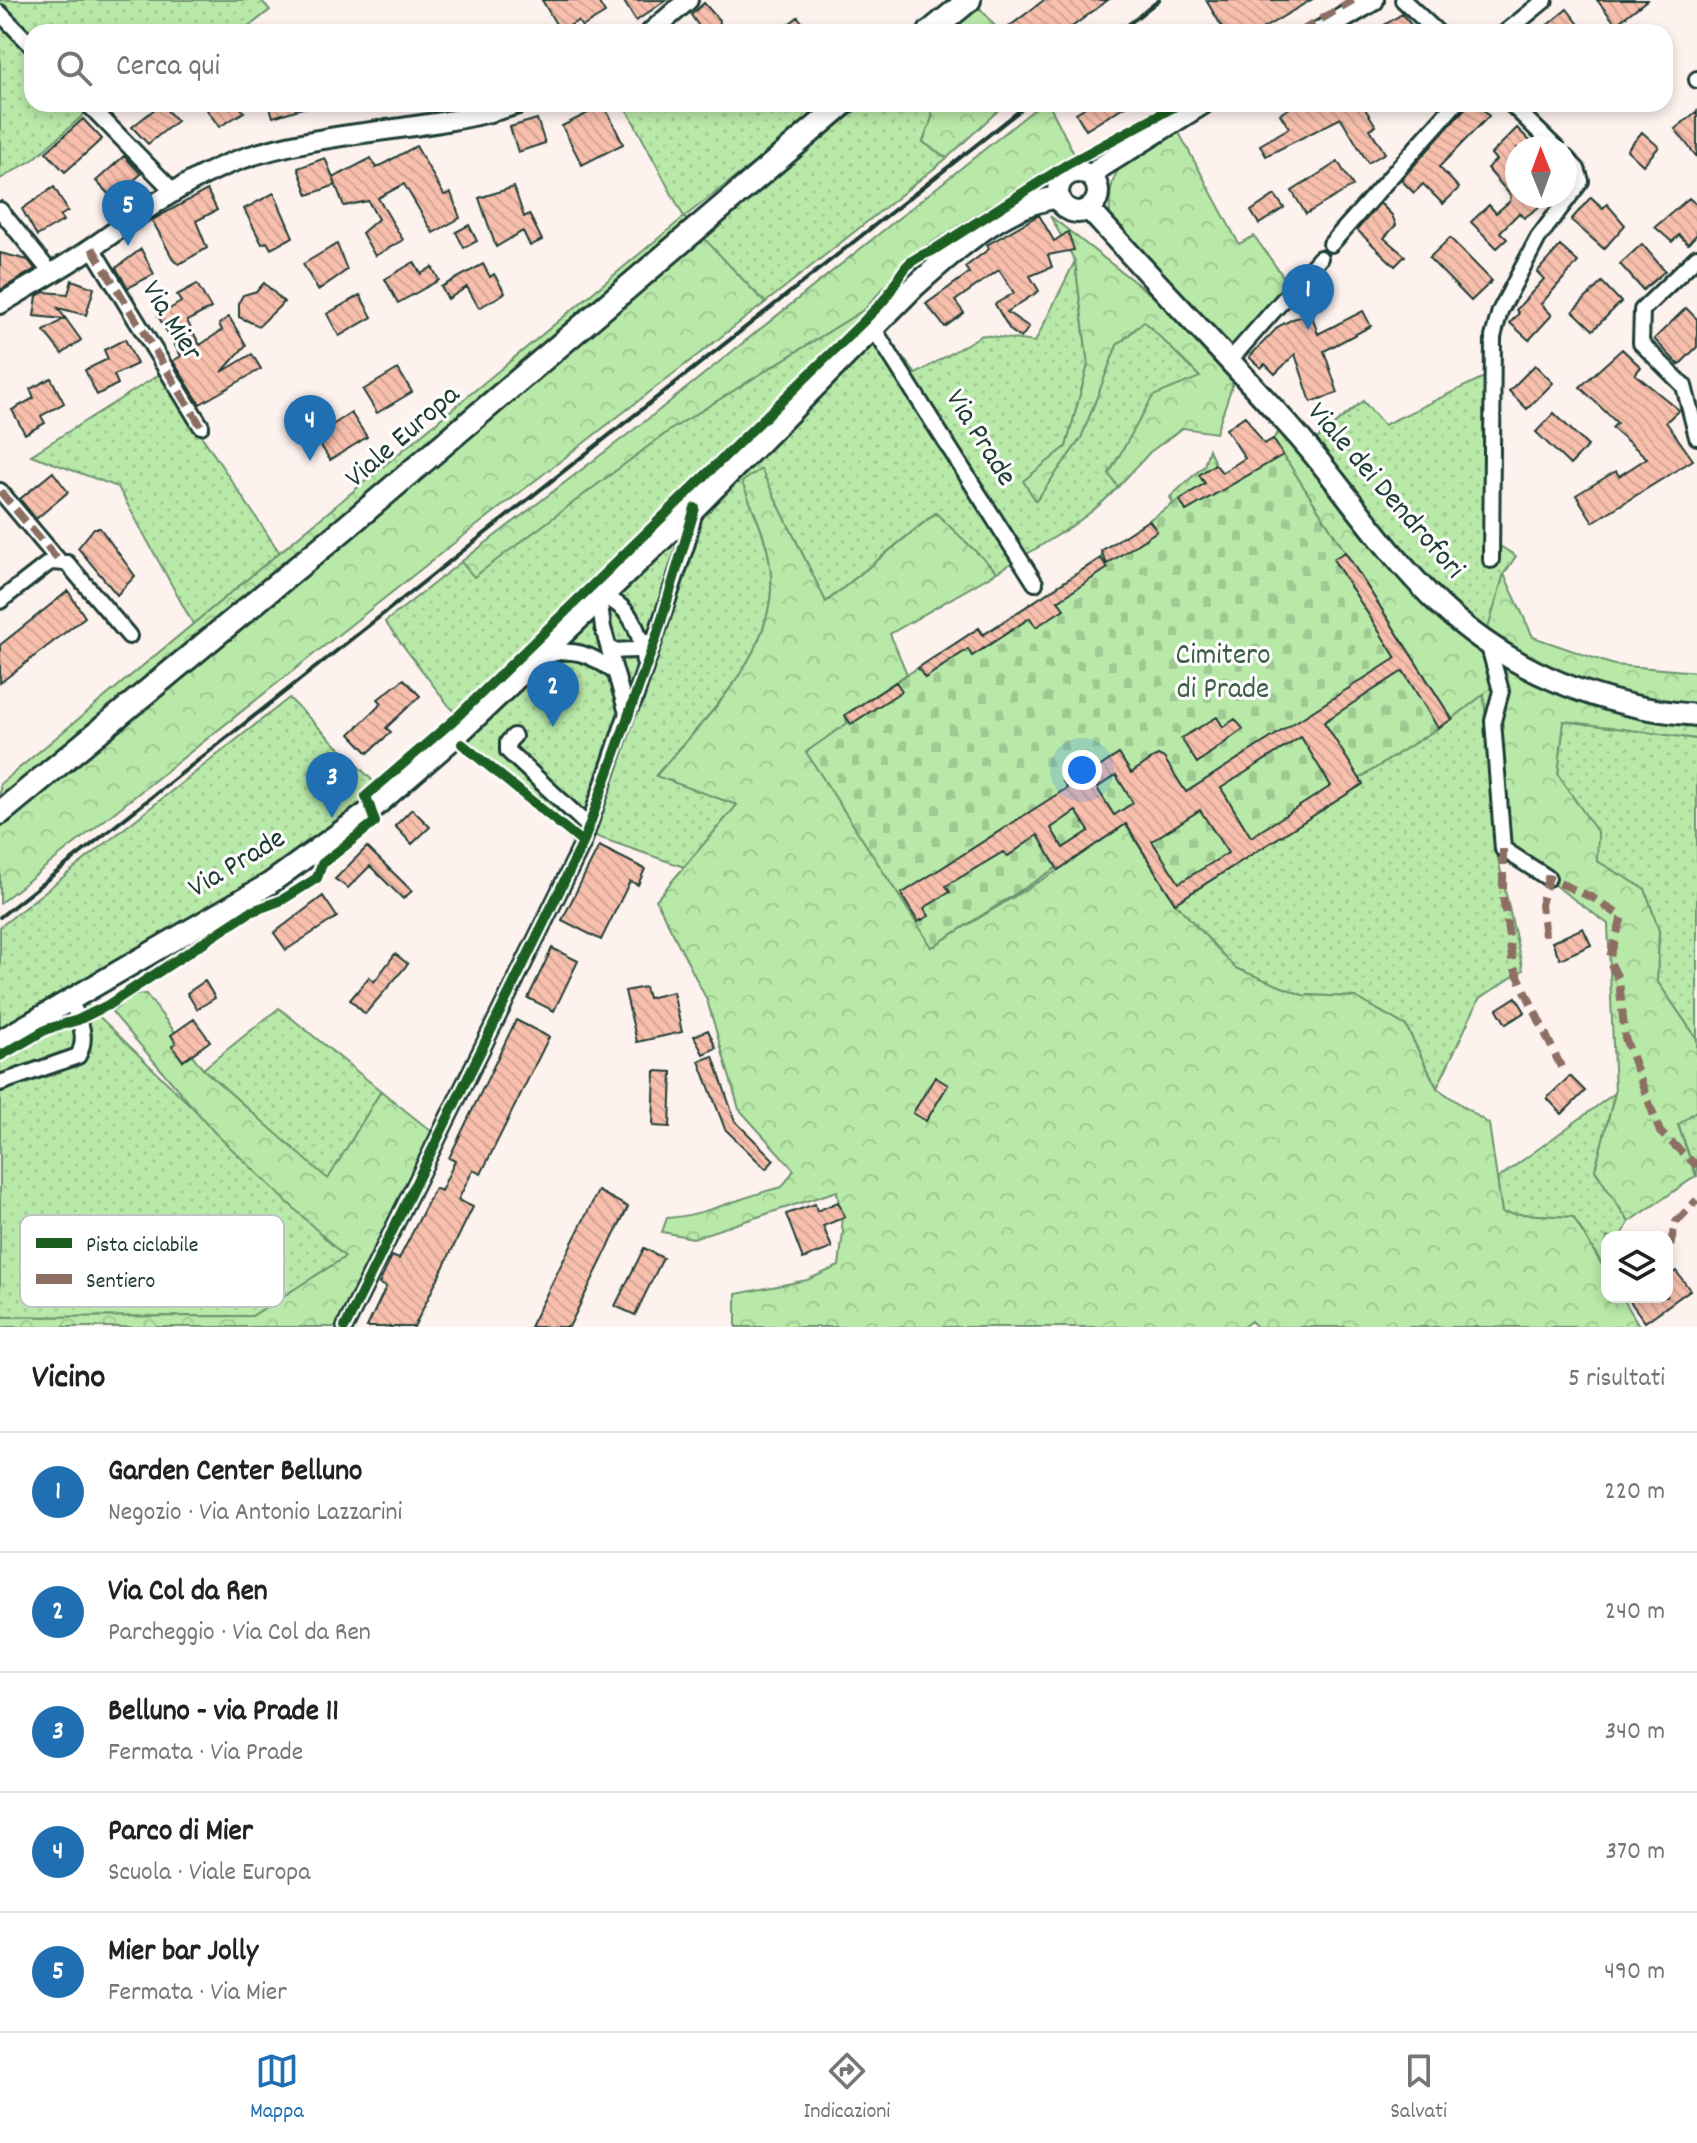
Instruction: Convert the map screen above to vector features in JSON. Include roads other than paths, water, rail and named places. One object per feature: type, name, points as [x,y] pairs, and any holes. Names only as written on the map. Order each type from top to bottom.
[{"type":"main road","points":[[940,24],[969,0]]},
{"type":"main road","points":[[1333,24],[1373,0]]},
{"type":"main road","name":"Viale Europa","points":[[0,813],[344,529],[834,112]]},
{"type":"main road","points":[[1091,177],[1101,167],[1189,112]]},
{"type":"main road","points":[[1080,173],[1091,177],[1098,193],[1089,209],[1082,212],[1068,209],[1059,197],[1060,185],[1068,176],[1080,173]]},
{"type":"main road","name":"Via Prade","points":[[0,1041],[309,858],[371,810],[695,508],[872,326],[946,259],[1028,205],[1059,197]]},
{"type":"main road","name":"Viale dei Dendrofori","points":[[1089,209],[1230,360],[1439,604],[1488,643],[1572,689],[1637,707],[1697,715]]},
{"type":"street","points":[[660,24],[688,0]]},
{"type":"street","points":[[1403,0],[1428,24]]},
{"type":"street","points":[[1516,24],[1545,0]]},
{"type":"street","points":[[0,13],[24,38]]},
{"type":"street","points":[[96,112],[173,191]]},
{"type":"street","points":[[0,304],[92,248],[173,191],[233,162],[331,138],[491,112]]},
{"type":"street","points":[[1331,244],[1448,112]]},
{"type":"street","points":[[1519,112],[1544,136]]},
{"type":"street","points":[[1491,560],[1493,337],[1500,311],[1538,238],[1561,208]]},
{"type":"street","points":[[0,210],[51,273]]},
{"type":"street","name":"Via Mier","points":[[92,248],[201,426]]},
{"type":"street","points":[[1697,257],[1642,310],[1640,318],[1641,343],[1692,393],[1697,437]]},
{"type":"street","points":[[1230,360],[1320,258]]},
{"type":"street","name":"Via Prade","points":[[872,326],[1035,583]]},
{"type":"street","points":[[0,491],[59,561],[74,568],[129,636]]},
{"type":"street","points":[[345,1327],[588,826],[657,635],[695,508]]},
{"type":"street","points":[[0,601],[42,567],[59,561]]},
{"type":"street","points":[[599,596],[622,606],[643,645],[645,668]]},
{"type":"street","points":[[599,596],[627,713]]},
{"type":"street","points":[[610,651],[635,650],[657,635]]},
{"type":"street","points":[[1488,643],[1501,691],[1493,721],[1503,849],[1548,878]]},
{"type":"street","points":[[533,661],[551,653],[579,651],[599,660],[616,673]]},
{"type":"street","points":[[514,736],[508,742],[508,751],[588,826]]},
{"type":"street","points":[[0,1083],[78,1056],[85,1044],[69,999]]},
{"type":"railway","points":[[1129,24],[1159,0]]},
{"type":"railway","points":[[0,917],[1018,112]]},
{"type":"place","name":"Mier bar Jolly","points":[[128,246]]},
{"type":"place","name":"Garden Center Belluno","points":[[1308,330]]},
{"type":"place","name":"Parco di Mier","points":[[310,461]]},
{"type":"place","name":"Via Col da Ren","points":[[553,727]]},
{"type":"place","name":"Belluno - via Prade 11","points":[[332,818]]},
{"type":"park label","name":"Cimitero di Prade","points":[[1223,674]]}]
